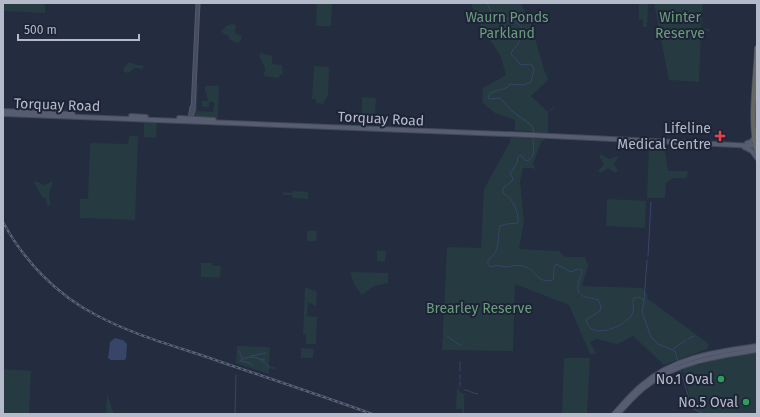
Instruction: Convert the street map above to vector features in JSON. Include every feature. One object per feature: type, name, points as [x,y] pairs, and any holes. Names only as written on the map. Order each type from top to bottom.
[{"type":"highway","points":[[756,146],[754,138],[754,106],[757,48]]},
{"type":"highway","points":[[757,124],[757,131]]},
{"type":"main road","points":[[189,119],[193,104],[198,3]]},
{"type":"main road","points":[[189,119],[188,115],[192,111]]},
{"type":"main road","name":"Torquay Road","points":[[3,113],[189,119],[530,134],[756,146]]},
{"type":"main road","name":"Torquay Road","points":[[540,135],[747,143],[756,146]]},
{"type":"main road","points":[[747,143],[751,142],[754,138]]},
{"type":"main road","points":[[737,145],[750,150],[757,158]]},
{"type":"main road","points":[[614,414],[638,389],[657,374],[684,363],[711,355],[757,346]]},
{"type":"main road","points":[[711,355],[757,350]]},
{"type":"main road","points":[[618,414],[638,389]]},
{"type":"green space","points":[[3,3],[45,3],[45,13],[3,11]]},
{"type":"green space","points":[[317,3],[332,3],[331,26],[316,26]]},
{"type":"green space","name":"Waurn Ponds Parkland","points":[[471,3],[521,3],[531,24],[545,73],[555,70],[546,74],[548,80],[531,96],[548,112],[554,106],[555,107],[548,113],[548,133],[515,130],[515,120],[495,113],[482,102],[483,88],[506,75],[501,57],[477,20]]},
{"type":"green space","name":"Winter Reserve","points":[[654,3],[703,3],[701,28],[710,29],[710,31],[701,31],[699,82],[669,80]]},
{"type":"green space","points":[[639,4],[648,4],[647,27],[643,27],[643,20],[639,19]]},
{"type":"green space","points":[[232,24],[236,25],[235,33],[242,36],[240,42],[237,43],[229,39],[229,36],[221,32],[226,26]]},
{"type":"green space","points":[[261,53],[272,56],[272,64],[282,65],[283,74],[280,74],[279,78],[264,76],[265,68],[259,56]]},
{"type":"green space","points":[[129,62],[136,65],[143,65],[143,69],[135,68],[128,73],[124,72],[124,67]]},
{"type":"green space","points":[[314,66],[329,67],[328,95],[323,104],[316,103],[316,99],[312,99]]},
{"type":"green space","points":[[196,86],[198,86],[197,111],[213,112],[214,102],[209,102],[209,107],[202,107],[202,101],[208,101],[205,86],[219,86],[218,118],[195,116]]},
{"type":"green space","points":[[362,97],[376,98],[375,114],[362,114]]},
{"type":"green space","points":[[157,122],[156,138],[144,137],[144,123]]},
{"type":"green space","points":[[129,136],[138,136],[135,220],[80,218],[80,199],[88,199],[90,143],[128,144]]},
{"type":"green space","name":"Brearley Reserve","points":[[510,138],[545,139],[541,142],[533,164],[536,171],[533,168],[523,168],[520,181],[524,221],[519,249],[560,251],[561,254],[566,257],[585,257],[588,266],[582,286],[642,288],[647,293],[648,299],[709,344],[707,349],[664,365],[633,336],[617,344],[597,339],[590,342],[596,354],[590,354],[569,305],[515,284],[513,351],[442,350],[447,247],[481,248],[484,189],[510,142]]},
{"type":"green space","points":[[649,144],[664,145],[668,171],[688,171],[687,178],[673,178],[666,183],[665,198],[647,198]]},
{"type":"green space","points":[[601,154],[609,159],[618,157],[614,164],[618,171],[615,173],[608,168],[601,173],[598,171],[604,164],[599,156]]},
{"type":"green space","points":[[35,181],[45,185],[52,181],[53,183],[49,194],[51,205],[47,206],[46,199],[42,197],[34,182]]},
{"type":"green space","points":[[293,191],[308,192],[308,199],[293,198],[292,195],[283,195],[283,192],[292,193]]},
{"type":"green space","points":[[607,199],[646,201],[645,228],[606,226]]},
{"type":"green space","points":[[307,231],[317,231],[316,241],[307,241]]},
{"type":"green space","points":[[377,250],[386,251],[385,262],[377,261]]},
{"type":"green space","points":[[201,263],[212,263],[212,266],[221,266],[220,278],[201,277]]},
{"type":"green space","points":[[351,272],[388,273],[388,283],[374,286],[362,295],[353,281]]},
{"type":"green space","points":[[305,287],[317,292],[316,306],[308,302],[307,316],[317,317],[316,344],[306,344],[306,334],[303,334]]},
{"type":"green space","points":[[237,346],[270,347],[269,366],[275,367],[276,370],[269,368],[269,374],[236,363]]},
{"type":"green space","points":[[301,348],[314,349],[313,358],[301,358]]},
{"type":"green space","points":[[757,352],[757,414],[703,414],[693,409],[682,368],[694,364],[699,365]]},
{"type":"green space","points":[[564,358],[590,358],[587,414],[562,414]]},
{"type":"green space","points":[[3,369],[31,371],[29,414],[3,413]]},
{"type":"green space","points":[[457,387],[461,393],[468,395],[464,395],[464,414],[462,414],[462,409],[456,409]]},
{"type":"green space","points":[[107,394],[114,414],[106,414]]},
{"type":"water","points":[[115,338],[123,340],[127,344],[126,359],[124,360],[111,360],[108,358],[110,342]]},
{"type":"waterway","points":[[487,3],[492,19],[495,23],[508,18],[516,22],[522,28],[525,33],[511,54],[521,65],[531,64],[534,69],[531,82],[524,85],[510,84],[504,89],[490,93],[488,98],[500,98],[512,111],[531,125],[534,135]]},
{"type":"waterway","points":[[533,138],[534,152],[532,157],[526,161],[521,155],[518,157],[517,163],[510,174],[513,178],[512,181],[503,188],[503,193],[510,198],[515,206],[518,223],[500,226],[497,249],[488,260],[488,265],[491,267],[523,266],[530,269],[540,279],[548,281],[553,280],[554,267],[556,264],[571,272],[578,269],[582,270],[578,284],[578,291],[583,296],[598,300],[601,306],[600,311],[586,320],[589,326],[594,330],[600,331],[614,328],[627,320],[632,314],[634,298],[640,297],[644,301],[642,312],[651,337],[658,344],[675,351],[678,362]]},
{"type":"waterway","points":[[648,256],[651,202]]},
{"type":"waterway","points":[[644,301],[647,260]]},
{"type":"waterway","points":[[447,336],[461,346]]},
{"type":"waterway","points":[[688,339],[694,336]]},
{"type":"waterway","points":[[673,349],[686,340]]},
{"type":"waterway","points":[[239,351],[242,359]]},
{"type":"waterway","points":[[251,356],[266,353]]},
{"type":"waterway","points":[[240,361],[248,357],[252,357],[263,361],[269,367]]},
{"type":"waterway","points":[[260,359],[265,360]]},
{"type":"waterway","points":[[241,361],[250,363],[253,366]]},
{"type":"waterway","points":[[460,362],[460,371]]},
{"type":"waterway","points":[[680,369],[692,408],[703,414]]},
{"type":"waterway","points":[[235,414],[236,375]]},
{"type":"waterway","points":[[464,390],[478,394]]},
{"type":"railway","points":[[3,222],[21,250],[43,276],[68,298],[96,315],[142,335],[372,414]]},
{"type":"place","name":"Lifeline Medical Centre","points":[[720,136]]},
{"type":"place","name":"No.1 Oval","points":[[721,379]]},
{"type":"place","name":"No.5 Oval","points":[[746,402]]}]
